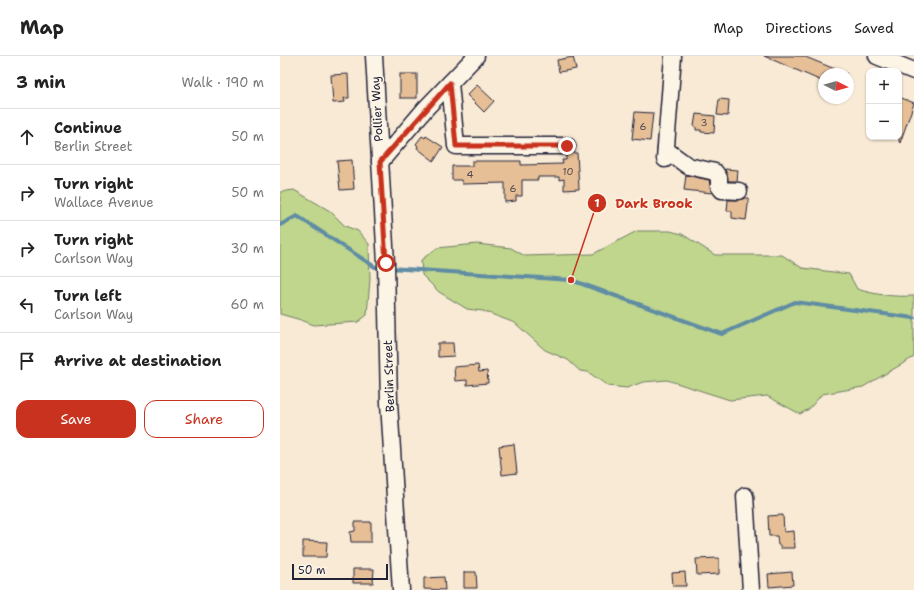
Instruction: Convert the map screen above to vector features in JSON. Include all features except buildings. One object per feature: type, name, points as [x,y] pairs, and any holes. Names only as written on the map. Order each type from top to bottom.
[{"type":"street","name":"Pollier Way","points":[[374,56],[380,162]]},
{"type":"street","points":[[380,162],[476,56]]},
{"type":"street","points":[[672,56],[665,154],[688,166],[715,172],[719,178],[719,186],[722,190],[739,191]]},
{"type":"street","points":[[878,56],[914,71]]},
{"type":"street","points":[[450,83],[456,146],[567,146]]},
{"type":"street","name":"Berlin Street","points":[[380,162],[386,268],[389,403],[401,590]]},
{"type":"street","points":[[745,496],[751,590]]},
{"type":"green space","points":[[294,190],[330,211],[345,226],[358,231],[369,244],[370,279],[367,315],[358,322],[314,325],[280,314],[280,192]]},
{"type":"green space","points":[[637,231],[670,231],[682,234],[715,255],[782,255],[802,268],[849,274],[857,289],[885,295],[914,296],[914,357],[863,387],[822,394],[809,409],[800,414],[767,396],[730,400],[667,380],[643,382],[627,388],[608,386],[588,372],[580,371],[568,360],[545,350],[515,323],[483,311],[467,309],[439,292],[422,275],[421,260],[437,248],[477,244],[511,248],[525,256],[593,254]]},
{"type":"waterway","points":[[280,225],[297,216],[375,267],[382,268]]},
{"type":"waterway","points":[[389,268],[571,280],[722,334],[795,302],[914,318]]},
{"type":"place","name":"Dark Brook","points":[[571,280]]},
{"type":"route","points":[[386,263],[380,162],[426,108],[450,83],[456,146],[567,146]]}]
